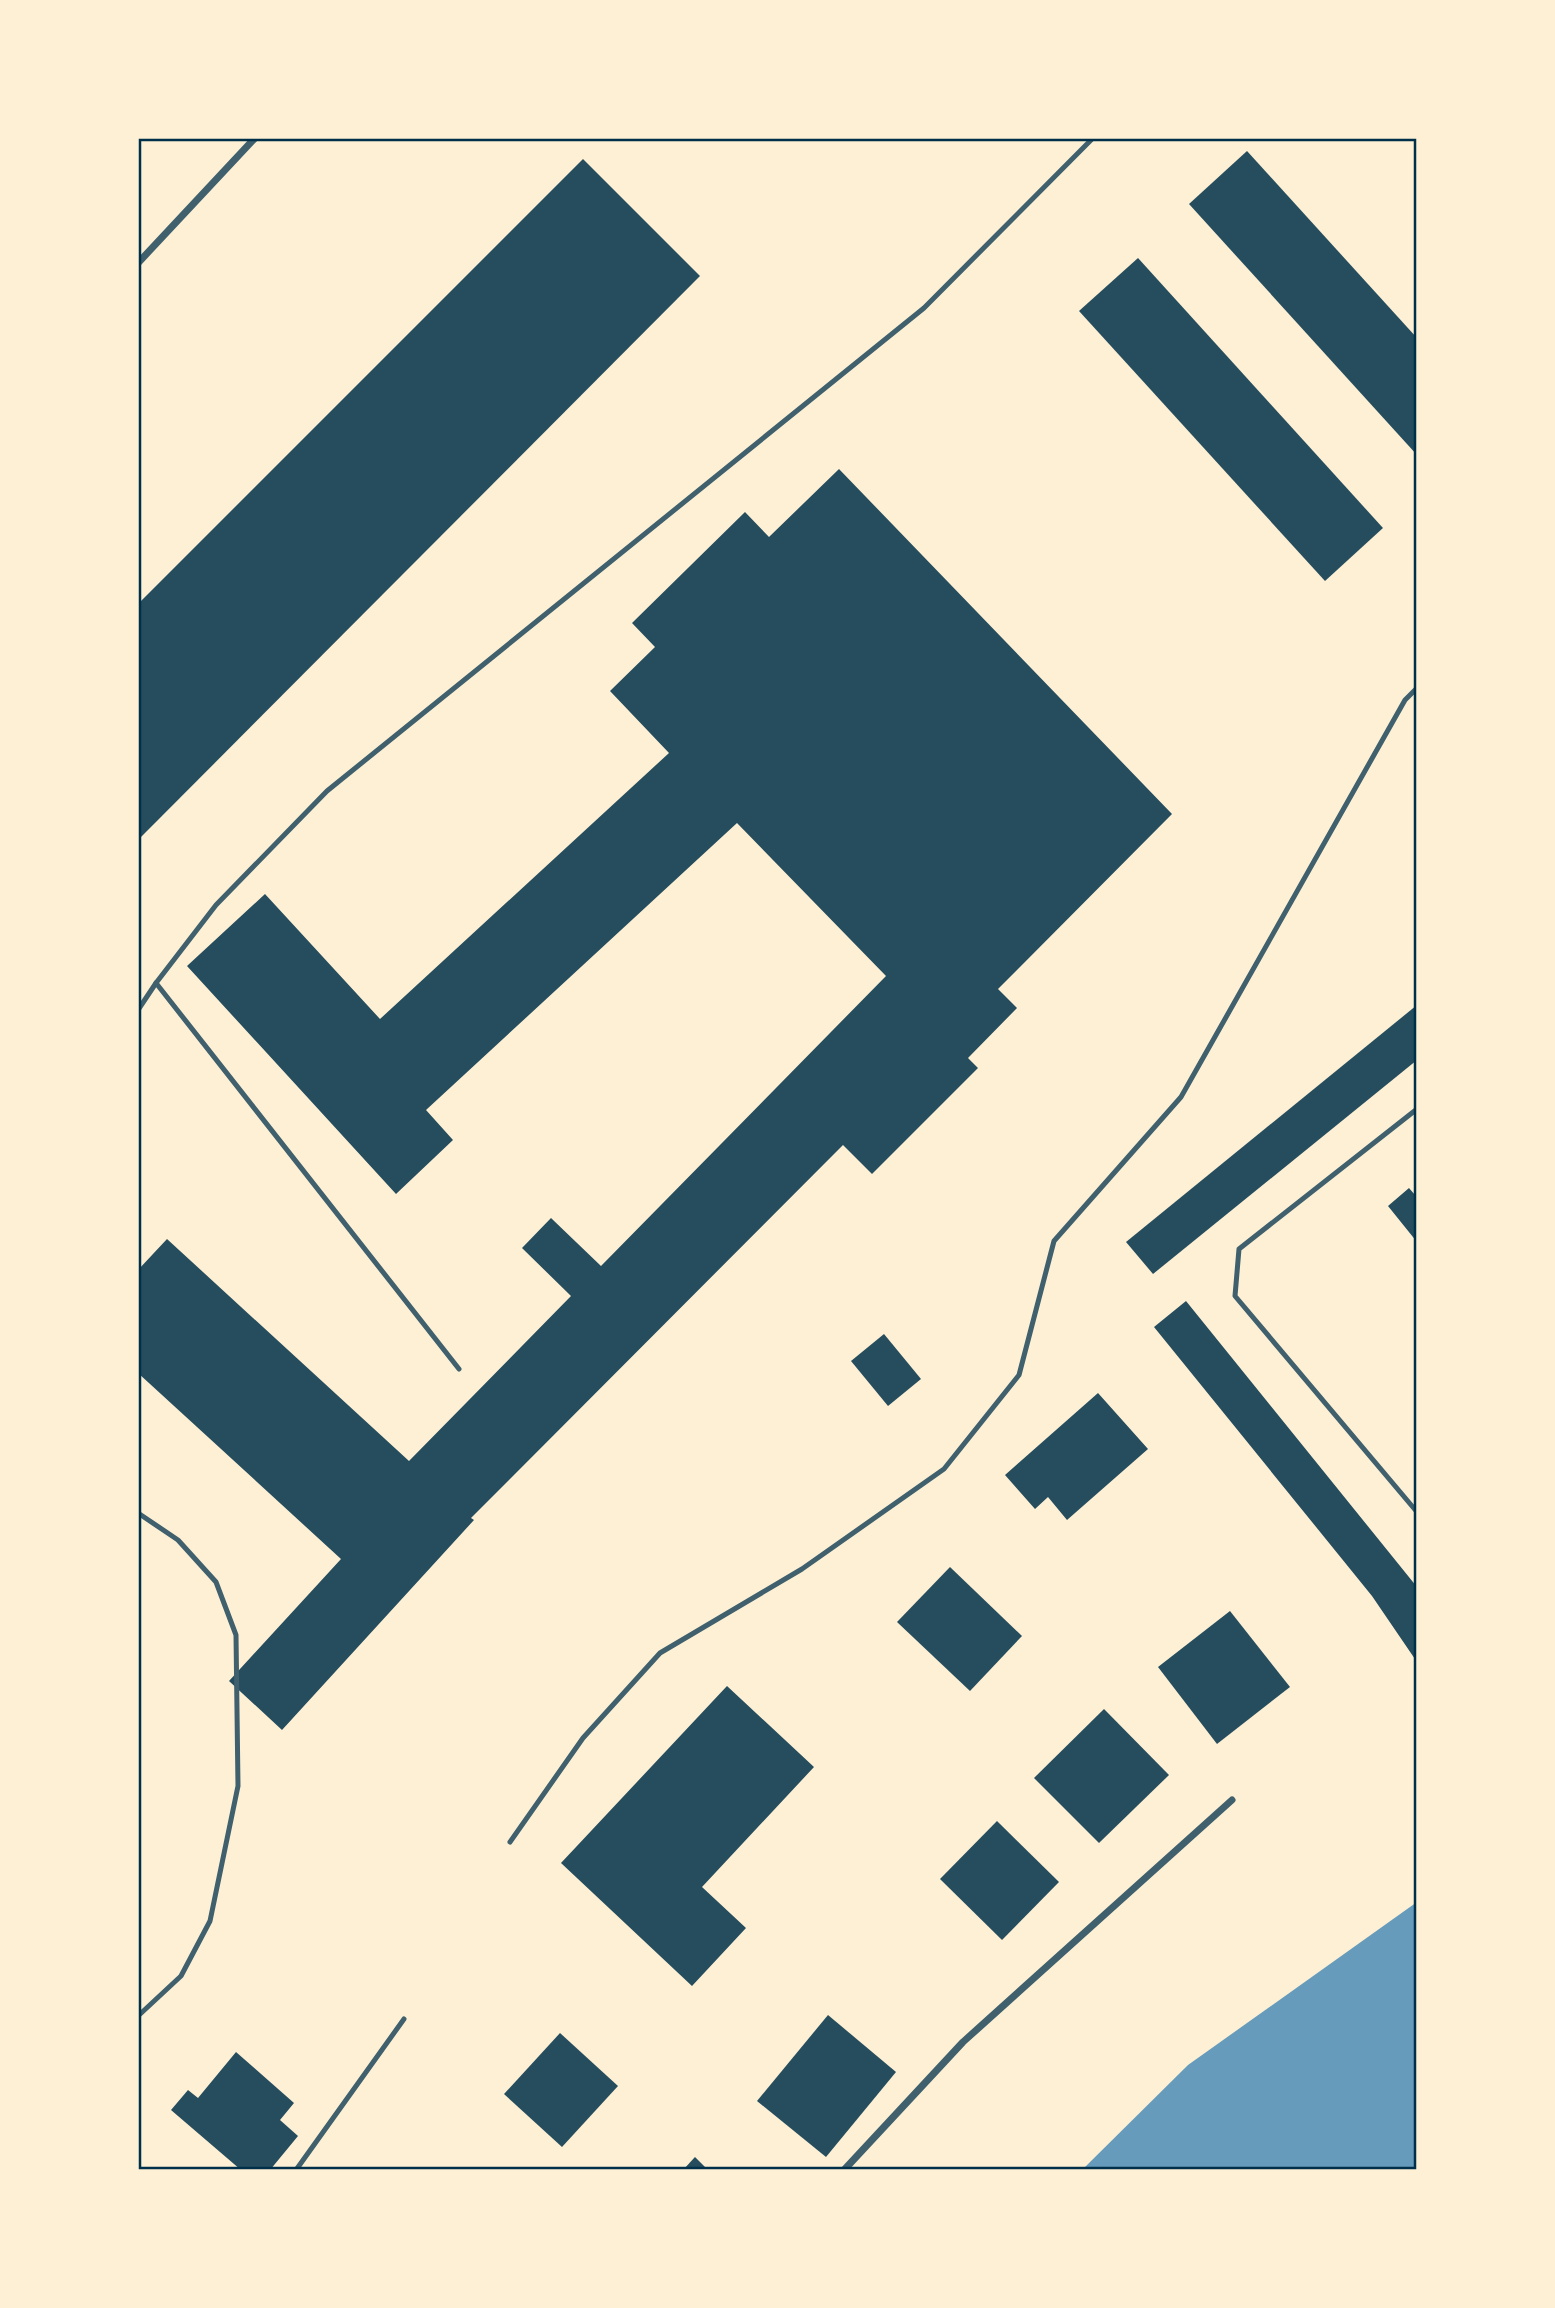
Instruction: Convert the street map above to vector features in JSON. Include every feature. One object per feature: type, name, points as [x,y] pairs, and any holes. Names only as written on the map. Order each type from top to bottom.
[{"type":"street","points":[[138,263],[254,138]]},
{"type":"street","points":[[844,2170],[962,2042],[1232,1800]]},
{"type":"lane","points":[[138,1010],[216,905],[327,791],[925,308],[1093,138]]},
{"type":"lane","points":[[510,1842],[583,1738],[660,1653],[802,1569],[944,1469],[1019,1375],[1054,1241],[1181,1097],[1405,700],[1417,688]]},
{"type":"lane","points":[[156,983],[459,1369]]},
{"type":"lane","points":[[1417,1109],[1239,1249],[1235,1296],[1417,1512]]},
{"type":"lane","points":[[138,1513],[178,1540],[216,1582],[236,1635],[238,1786],[210,1921],[181,1976],[138,2016]]},
{"type":"lane","points":[[296,2170],[404,2020]]},
{"type":"water","points":[[1417,1902],[1417,2170],[1082,2170],[1188,2065]]},
{"type":"building","points":[[1247,151],[1417,338],[1417,455],[1189,204]]},
{"type":"building","points":[[583,159],[700,276],[138,840],[138,604]]},
{"type":"building","points":[[1138,258],[1383,528],[1325,581],[1079,311]]},
{"type":"building","points":[[839,469],[1172,814],[998,989],[1017,1008],[968,1058],[978,1068],[872,1174],[843,1145],[471,1518],[474,1520],[282,1730],[229,1681],[341,1559],[138,1373],[138,1270],[167,1239],[409,1461],[571,1296],[522,1248],[551,1218],[601,1266],[886,976],[737,823],[426,1110],[453,1140],[396,1194],[187,966],[265,894],[380,1019],[669,753],[610,691],[655,647],[632,623],[745,512],[769,537]]},
{"type":"building","points":[[1417,1005],[1417,1060],[1153,1274],[1126,1242]]},
{"type":"building","points":[[1409,1188],[1415,1195],[1417,1193],[1417,1242],[1388,1206]]},
{"type":"building","points":[[1186,1301],[1417,1587],[1417,1662],[1372,1596],[1154,1327]]},
{"type":"building","points":[[884,1334],[921,1379],[888,1406],[851,1361]]},
{"type":"building","points":[[1098,1393],[1148,1449],[1067,1520],[1048,1497],[1035,1509],[1005,1475]]},
{"type":"building","points":[[950,1567],[1022,1636],[970,1691],[897,1622]]},
{"type":"building","points":[[1230,1611],[1290,1687],[1217,1744],[1158,1667]]},
{"type":"building","points":[[727,1686],[814,1767],[702,1887],[746,1928],[692,1986],[561,1863]]},
{"type":"building","points":[[1104,1709],[1169,1775],[1099,1843],[1034,1778]]},
{"type":"building","points":[[997,1821],[1059,1882],[1002,1940],[940,1879]]},
{"type":"building","points":[[828,2015],[896,2072],[826,2157],[757,2101]]},
{"type":"building","points":[[560,2033],[618,2086],[562,2147],[504,2094]]},
{"type":"building","points":[[236,2052],[294,2103],[280,2120],[298,2136],[270,2170],[241,2170],[171,2110],[188,2090],[198,2098]]},
{"type":"building","points":[[695,2157],[708,2170],[683,2170]]}]
